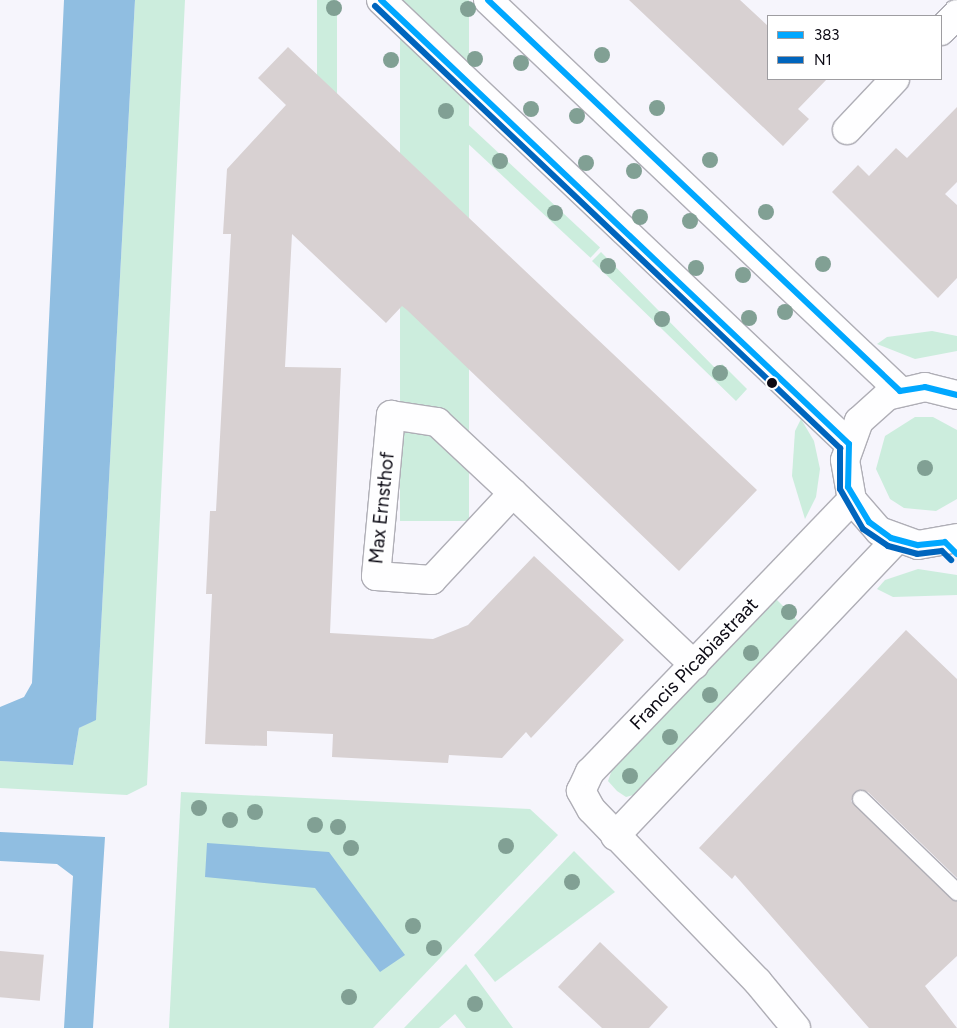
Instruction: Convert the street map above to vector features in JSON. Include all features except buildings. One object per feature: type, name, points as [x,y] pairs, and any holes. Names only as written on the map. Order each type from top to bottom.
[{"type":"street","points":[[381,0],[849,444]]},
{"type":"street","points":[[488,0],[900,391]]},
{"type":"street","points":[[942,30],[957,14]]},
{"type":"street","points":[[847,130],[894,80]]},
{"type":"street","points":[[953,388],[924,387],[900,391],[868,411],[849,444],[846,474],[852,500],[869,522],[896,540],[918,545],[953,545]]},
{"type":"street","name":"Max Ernsthof","points":[[513,493],[432,580],[376,576],[391,415],[437,422],[513,493],[694,665]]},
{"type":"street","name":"Francis Picabiastraat","points":[[796,1028],[758,982],[586,804],[582,785],[852,500]]},
{"type":"street","points":[[615,836],[896,540]]},
{"type":"lane","points":[[861,799],[957,892]]},
{"type":"green space","points":[[135,0],[185,0],[147,785],[127,795],[0,788],[0,761],[73,765],[79,728],[96,719]]},
{"type":"green space","points":[[317,0],[337,0],[337,158],[317,158]]},
{"type":"green space","points":[[400,0],[469,0],[469,521],[400,521]]},
{"type":"green space","points":[[445,103],[600,248],[590,258],[435,113]]},
{"type":"green space","points":[[601,252],[717,370],[722,364],[747,389],[736,401],[592,261]]},
{"type":"green space","points":[[932,331],[957,336],[957,351],[915,359],[877,344],[887,337]]},
{"type":"green space","points":[[915,417],[933,417],[957,430],[957,499],[936,511],[904,508],[890,499],[876,469],[885,436]]},
{"type":"green space","points":[[801,419],[814,441],[820,469],[816,497],[805,519],[792,476],[795,431]]},
{"type":"green space","points":[[918,569],[957,575],[957,595],[893,597],[877,589],[885,580]]},
{"type":"green space","points":[[775,598],[800,623],[641,793],[626,797],[617,791],[608,781],[613,767]]},
{"type":"green space","points":[[181,792],[530,809],[558,835],[373,1028],[169,1028]]},
{"type":"green space","points":[[574,851],[615,892],[495,982],[474,955]]},
{"type":"green space","points":[[466,964],[513,1028],[466,1028],[455,1014],[439,1028],[404,1028]]},
{"type":"water","points":[[64,0],[135,0],[96,720],[79,728],[73,765],[0,761],[0,707],[24,697],[32,683]]},
{"type":"water","points":[[0,832],[105,837],[93,1028],[64,1028],[73,876],[57,864],[0,861]]},
{"type":"water","points":[[207,843],[329,852],[405,955],[380,972],[315,888],[205,877]]},
{"type":"transit line","name":"383","points":[[381,0],[849,444],[848,487],[869,522],[891,538],[918,545],[945,542],[957,554]]},
{"type":"transit line","name":"383","points":[[488,0],[900,391],[925,387],[957,395]]},
{"type":"transit line","name":"N1","points":[[375,6],[840,448],[840,489],[863,529],[888,546],[917,554],[942,551],[951,560]]}]
